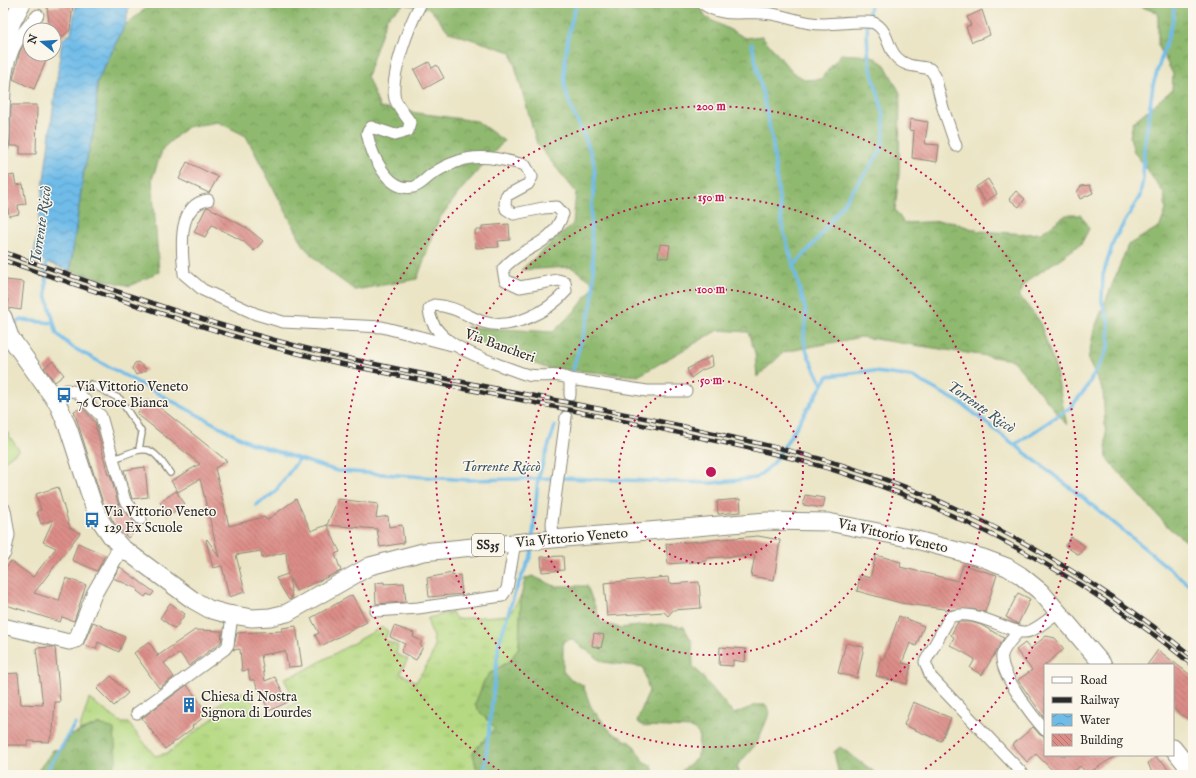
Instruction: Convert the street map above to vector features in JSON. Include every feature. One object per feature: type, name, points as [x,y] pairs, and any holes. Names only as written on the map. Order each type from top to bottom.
[{"type":"main road","points":[[3,48],[12,22],[22,3]]},
{"type":"main road","name":"Via Vittorio Veneto","points":[[3,317],[10,336],[58,404],[69,430],[92,504],[100,520],[121,547],[193,600],[210,609],[232,616],[258,618],[287,614],[370,566],[405,555],[515,542],[552,531],[801,520],[842,524],[913,539],[983,558],[1007,567],[1020,575],[1041,592],[1102,664]]},
{"type":"main road","points":[[1175,750],[1193,773]]},
{"type":"street","name":"Via Bancheri","points":[[421,3],[404,43],[394,88],[396,100],[410,122],[408,131],[395,135],[372,127],[367,133],[370,148],[388,179],[402,186],[415,186],[433,173],[460,160],[490,157],[525,165],[532,177],[528,184],[506,196],[506,209],[514,214],[543,208],[556,208],[563,214],[560,222],[546,240],[512,258],[503,269],[505,280],[520,287],[558,280],[565,282],[566,291],[558,299],[533,314],[512,324],[485,322],[448,306],[434,305],[429,309],[429,317],[438,330],[456,346],[470,354],[529,375],[560,374],[570,379],[647,391],[686,391]]},
{"type":"street","points":[[702,3],[712,11],[772,14],[797,21],[821,24],[873,23],[884,31],[890,50],[897,58],[909,65],[930,68],[935,76],[943,108],[956,146]]},
{"type":"street","points":[[3,147],[4,96],[11,53],[18,39],[38,15]]},
{"type":"street","points":[[208,200],[200,201],[190,211],[185,222],[182,242],[184,274],[203,290],[256,314],[283,322],[382,327],[456,346]]},
{"type":"street","points":[[570,379],[570,395]]},
{"type":"street","points":[[52,395],[66,390],[77,392],[83,396],[101,416],[125,502],[141,519]]},
{"type":"street","points":[[552,531],[566,417]]},
{"type":"street","points":[[3,510],[7,535],[3,553]]},
{"type":"street","points":[[376,611],[418,608],[502,596],[507,589],[515,542]]},
{"type":"street","points":[[3,626],[69,642],[76,640],[94,594],[121,547]]},
{"type":"street","points":[[1024,775],[930,677],[925,662],[950,616],[957,614],[974,615],[1018,632],[1029,632],[1058,612]]},
{"type":"street","points":[[137,713],[225,649],[228,645],[232,616]]},
{"type":"street","points":[[1018,632],[1002,656],[1005,674],[1033,717],[1044,729]]},
{"type":"lane","points":[[91,384],[120,399],[142,432],[139,449]]},
{"type":"lane","points":[[114,460],[139,449],[150,450],[156,453],[170,473]]},
{"type":"green space","points":[[153,3],[700,3],[705,17],[746,38],[762,36],[792,72],[806,80],[821,79],[841,54],[872,56],[885,65],[900,93],[899,174],[895,210],[904,223],[949,221],[979,231],[1026,234],[1041,233],[1066,215],[1081,215],[1089,229],[1081,244],[1026,282],[1019,296],[1039,320],[1055,367],[1067,425],[1013,360],[861,337],[784,352],[757,377],[755,353],[748,332],[718,330],[638,376],[546,368],[481,343],[466,327],[553,332],[576,310],[596,284],[571,267],[521,270],[573,224],[576,192],[537,144],[511,52],[449,32],[430,9],[404,4],[387,17],[367,76],[380,108],[477,121],[504,141],[461,190],[439,219],[417,279],[355,290],[330,272],[305,248],[246,136],[218,122],[187,127],[163,148],[152,179],[159,272],[130,286],[70,271],[84,169],[96,122],[97,82],[125,25]]},
{"type":"green space","points":[[1132,3],[1193,3],[1193,546],[1170,529],[1107,459],[1103,391],[1088,360],[1094,330],[1128,245],[1160,226],[1166,210],[1164,193],[1134,152],[1130,137],[1133,122],[1172,90],[1173,74],[1158,45],[1158,13]]},
{"type":"green space","points":[[3,427],[19,450],[3,462]]},
{"type":"green space","points":[[532,576],[555,586],[587,586],[601,622],[619,628],[661,624],[684,627],[692,642],[693,666],[734,714],[756,705],[765,705],[770,712],[757,743],[737,766],[740,775],[682,775],[679,773],[698,757],[699,734],[692,728],[643,726],[637,721],[649,691],[643,667],[603,662],[571,639],[563,641],[563,671],[569,678],[583,685],[591,707],[611,732],[633,744],[645,764],[652,765],[654,775],[484,775],[476,767],[473,752],[495,728],[479,711],[475,704],[484,681],[489,674],[510,661],[519,647],[521,596],[525,579]]},
{"type":"green space","points":[[521,596],[519,647],[510,661],[489,674],[484,681],[479,711],[495,728],[473,752],[476,767],[484,775],[108,775],[116,761],[99,724],[79,731],[89,699],[122,723],[128,723],[155,756],[168,753],[216,716],[212,709],[237,691],[244,693],[268,716],[296,703],[284,678],[300,673],[382,627],[388,631],[385,640],[398,646],[396,654],[408,659],[400,673],[416,682],[428,663],[434,647],[428,618],[452,612],[456,619],[509,615]]},
{"type":"green space","points":[[99,724],[114,729],[116,761],[108,775],[35,775],[53,750],[62,749],[71,735]]},
{"type":"green space","points":[[840,747],[873,771],[875,775],[839,775],[834,752]]},
{"type":"water","points":[[130,3],[125,25],[97,82],[96,122],[84,170],[70,271],[34,257],[59,62],[62,62],[62,40],[71,33],[76,4]]},
{"type":"building","points":[[73,4],[70,30],[62,37],[62,22],[49,22],[47,7]]},
{"type":"building","points":[[982,10],[990,35],[972,42],[966,27],[971,25],[967,17]]},
{"type":"building","points":[[22,48],[22,62],[46,62],[34,89],[13,79]]},
{"type":"building","points":[[429,62],[432,68],[437,65],[444,78],[424,89],[414,70]]},
{"type":"building","points":[[11,105],[37,105],[36,154],[20,154],[20,146],[10,146]]},
{"type":"building","points":[[910,119],[928,122],[925,141],[926,144],[939,145],[937,162],[912,158],[914,131],[909,130]]},
{"type":"building","points":[[187,162],[218,177],[209,193],[179,179]]},
{"type":"building","points":[[14,175],[16,185],[23,184],[26,204],[18,205],[19,214],[9,216],[4,177]]},
{"type":"building","points":[[988,179],[997,194],[985,202],[976,187]]},
{"type":"building","points":[[1090,185],[1093,193],[1080,199],[1077,192],[1081,186]]},
{"type":"building","points":[[1016,191],[1025,199],[1019,207],[1009,199]]},
{"type":"building","points":[[208,207],[247,228],[263,241],[254,251],[243,241],[212,225],[205,237],[194,232],[206,208]]},
{"type":"building","points":[[509,224],[510,240],[498,241],[499,247],[476,248],[475,230],[482,230],[482,226]]},
{"type":"building","points":[[660,244],[670,245],[668,258],[658,257]]},
{"type":"building","points":[[6,280],[24,282],[21,310],[8,308],[9,300],[4,299]]},
{"type":"building","points":[[712,356],[713,366],[702,370],[691,378],[687,369]]},
{"type":"building","points":[[53,361],[64,375],[55,382],[44,368]]},
{"type":"building","points":[[138,362],[147,370],[136,375],[132,368],[135,363]]},
{"type":"building","points":[[146,400],[159,407],[227,461],[215,468],[229,526],[264,517],[267,520],[296,499],[311,531],[327,525],[340,552],[335,554],[341,571],[296,591],[289,577],[292,598],[289,600],[276,578],[288,574],[286,552],[262,558],[261,551],[236,555],[245,592],[229,597],[222,566],[213,568],[206,540],[207,539],[219,557],[200,479],[178,492],[171,481],[200,464],[137,414]]},
{"type":"building","points":[[83,408],[95,422],[108,475],[110,474],[118,503],[136,524],[141,526],[128,538],[114,523],[102,500],[74,411]]},
{"type":"building","points":[[145,467],[148,497],[132,499],[124,470]]},
{"type":"building","points":[[58,487],[70,528],[80,533],[34,593],[59,601],[66,578],[86,585],[74,621],[62,617],[60,622],[3,604],[3,571],[11,561],[33,577],[56,548],[43,542],[53,520],[41,524],[37,511],[41,510],[36,494]]},
{"type":"building","points":[[176,491],[185,504],[168,516],[160,502]]},
{"type":"building","points":[[805,495],[825,498],[823,508],[803,505]]},
{"type":"building","points":[[338,499],[378,504],[376,518],[388,516],[389,527],[402,525],[404,543],[380,547],[377,529],[327,525]]},
{"type":"building","points":[[740,499],[741,512],[718,514],[717,501]]},
{"type":"building","points":[[758,536],[780,540],[774,580],[751,576],[755,555],[707,558],[707,561],[668,564],[666,544]]},
{"type":"building","points":[[1071,537],[1085,546],[1079,555],[1065,546]]},
{"type":"building","points":[[78,543],[105,555],[97,571],[72,560]]},
{"type":"building","points":[[876,555],[901,562],[900,567],[958,581],[963,565],[997,575],[985,612],[972,609],[951,610],[901,603],[857,591],[860,575],[870,578]]},
{"type":"building","points":[[563,556],[564,570],[542,572],[541,557]]},
{"type":"building","points":[[120,567],[154,592],[151,596],[147,594],[145,597],[137,591],[138,589],[113,578]]},
{"type":"building","points":[[452,573],[452,576],[460,575],[462,594],[429,597],[427,578]]},
{"type":"building","points":[[668,577],[669,584],[699,582],[701,608],[673,610],[668,616],[664,612],[607,616],[604,583]]},
{"type":"building","points":[[384,582],[384,584],[404,583],[406,602],[376,604],[375,583]]},
{"type":"building","points":[[1018,593],[1030,599],[1018,624],[1006,617]]},
{"type":"building","points":[[352,595],[367,622],[321,646],[315,635],[319,633],[311,618]]},
{"type":"building","points":[[170,603],[185,614],[175,629],[160,618]]},
{"type":"building","points":[[899,616],[924,626],[916,646],[910,643],[902,663],[911,665],[907,684],[876,676],[881,658],[884,659]]},
{"type":"building","points":[[93,622],[125,637],[119,652],[98,642],[96,649],[83,645]]},
{"type":"building","points":[[958,622],[971,622],[981,625],[1004,638],[982,675],[970,668],[975,659],[950,645],[954,637],[951,635]]},
{"type":"building","points":[[296,626],[302,666],[288,667],[285,651],[261,655],[265,681],[275,677],[288,702],[269,711],[254,680],[250,680],[248,670],[242,671],[240,649],[233,650],[237,633],[282,631],[282,628]]},
{"type":"building","points":[[394,626],[414,633],[413,637],[422,641],[420,645],[423,647],[416,660],[401,652],[405,644],[390,637]]},
{"type":"building","points":[[195,630],[222,631],[221,642],[189,666],[180,653],[164,663],[174,677],[159,688],[134,653],[149,642],[158,655],[156,657]]},
{"type":"building","points":[[594,633],[604,635],[601,648],[592,646]]},
{"type":"building","points":[[1046,636],[1055,638],[1064,649],[1046,664],[1044,664],[1044,718],[1018,680],[1032,670],[1016,650],[1025,643],[1030,649]]},
{"type":"building","points":[[846,643],[864,647],[857,678],[838,673]]},
{"type":"building","points":[[720,647],[746,649],[745,662],[733,660],[733,666],[719,665]]},
{"type":"building","points":[[36,648],[55,648],[60,702],[55,702],[53,730],[49,742],[28,741],[28,745],[5,745],[6,694],[4,674],[18,673],[21,704],[43,705]]},
{"type":"building","points":[[1158,650],[1193,677],[1193,723],[1174,709],[1174,664],[1148,664]]},
{"type":"building","points":[[111,676],[128,693],[114,706],[97,689]]},
{"type":"building","points":[[187,685],[208,714],[192,726],[193,728],[165,749],[142,718]]},
{"type":"building","points":[[913,702],[951,718],[941,741],[904,725]]},
{"type":"building","points":[[1033,727],[1040,735],[1044,737],[1044,756],[1115,756],[1087,774],[1080,766],[1070,775],[1057,775],[1036,754],[1027,762],[1012,745]]},
{"type":"building","points":[[1156,757],[1160,762],[1162,761],[1172,775],[1153,775],[1148,763]]},
{"type":"waterway","points":[[572,374],[589,315],[594,285],[591,214],[595,171],[589,146],[567,96],[564,75],[568,36],[577,3]]},
{"type":"waterway","points":[[793,267],[817,240],[881,151],[884,128],[882,107],[870,64],[867,41],[867,26],[871,3]]},
{"type":"waterway","points":[[1014,445],[1071,407],[1085,390],[1104,357],[1109,345],[1109,323],[1102,302],[1103,275],[1114,240],[1140,196],[1143,179],[1144,149],[1153,85],[1173,20],[1174,3]]},
{"type":"waterway","points":[[752,44],[772,138],[782,225],[806,312],[804,334],[806,349],[822,384]]},
{"type":"waterway","name":"Torrente Riccò","points":[[46,259],[46,294],[57,334],[72,347],[250,443],[337,471],[469,480],[561,478],[712,483],[756,478],[773,464],[828,376],[868,371],[913,377],[962,404],[1086,500],[1193,588]]},
{"type":"waterway","points":[[10,324],[22,320],[54,323]]},
{"type":"waterway","name":"Torrente Riccò","points":[[533,536],[538,478],[555,426]]},
{"type":"waterway","points":[[256,505],[274,493],[299,459]]},
{"type":"waterway","points":[[485,775],[486,754],[499,643],[515,592],[531,555],[532,547]]},
{"type":"waterway","points":[[44,775],[75,724]]},
{"type":"tunnel","points":[[566,417],[570,395]]},
{"type":"railway","points":[[3,252],[211,322],[295,346],[383,366],[655,420],[754,442],[825,460],[890,481],[982,521],[1027,544],[1113,597],[1193,657]]},
{"type":"railway","points":[[3,260],[169,316],[253,342],[295,353],[727,443],[786,457],[843,473],[907,496],[939,510],[970,524],[1031,556],[1116,608],[1156,636],[1193,666]]},
{"type":"place","name":"Via Vittorio Veneto 76 Croce Bianca","points":[[64,395]]},
{"type":"place","name":"Via Vittorio Veneto 129 Ex Scuole","points":[[92,520]]},
{"type":"place","name":"Chiesa di Nostra Signora di Lourdes","points":[[189,705]]}]
